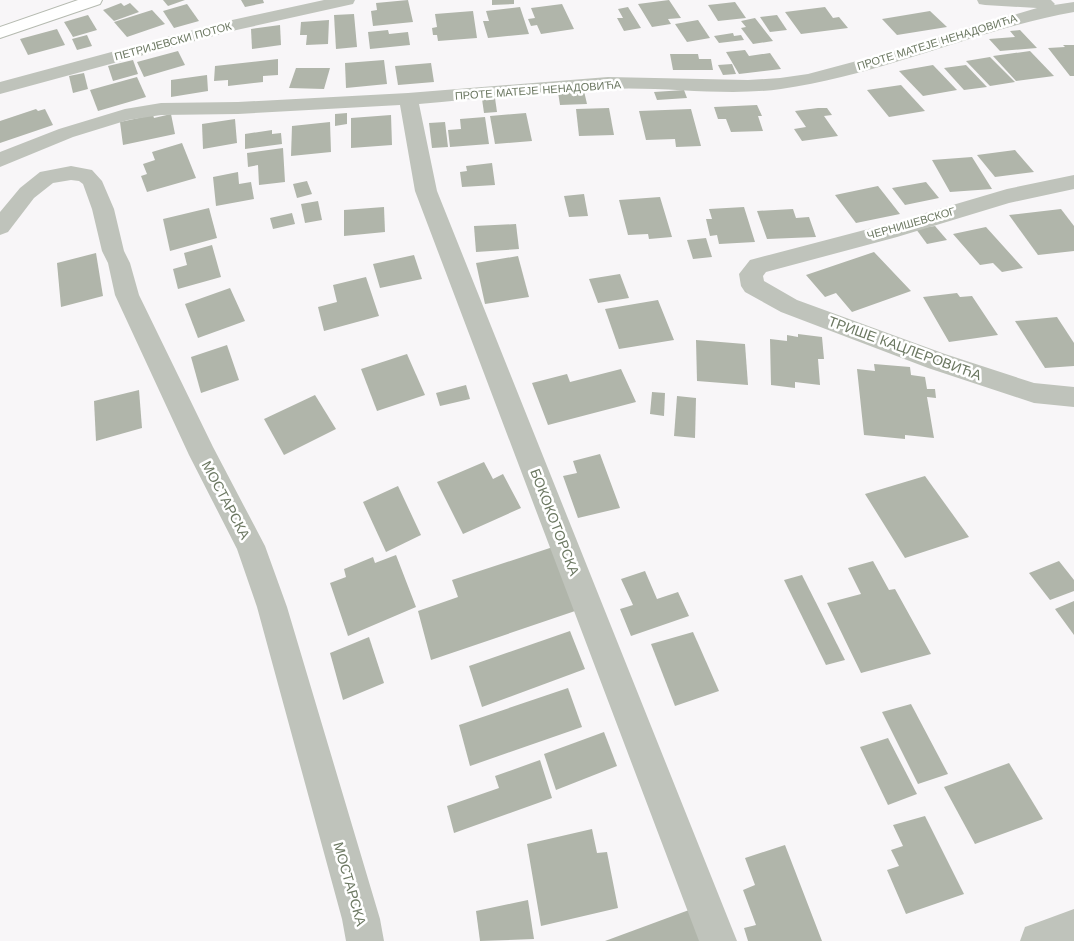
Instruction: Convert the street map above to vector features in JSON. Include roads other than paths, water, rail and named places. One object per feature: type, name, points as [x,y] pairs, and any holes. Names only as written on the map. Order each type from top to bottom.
[{"type":"main road","points":[[0,33],[94,0]]},
{"type":"street","name":"ПЕТРИЈЕВСКИ ПОТОК","points":[[0,88],[229,26],[347,0]]},
{"type":"street","points":[[985,0],[1032,2],[1070,7]]},
{"type":"street","name":"ПРОТЕ МАТЕЈЕ НЕНАДОВИЋА","points":[[0,160],[66,133],[125,115],[161,109],[238,108],[408,99],[608,83],[748,86],[780,84],[818,77],[1029,15],[1070,7]]},
{"type":"street","name":"БОКОКОТОРСКА","points":[[408,99],[426,191],[718,941]]},
{"type":"street","name":"МОСТАРСКА","points":[[0,227],[27,193],[47,177],[71,173],[85,175],[92,181],[103,209],[113,251],[119,263],[127,295],[198,446],[250,546],[272,607],[361,919],[365,941]]},
{"type":"street","name":"ЧЕРНИШЕВСКОГ","points":[[751,274],[758,266],[896,229],[966,207],[1047,186],[1074,182]]},
{"type":"street","name":"ТРИШЕ КАЦЛЕРОВИЋА","points":[[751,274],[753,286],[789,306],[937,361],[1034,393],[1074,397]]},
{"type":"street","points":[[1039,941],[1074,928]]}]
